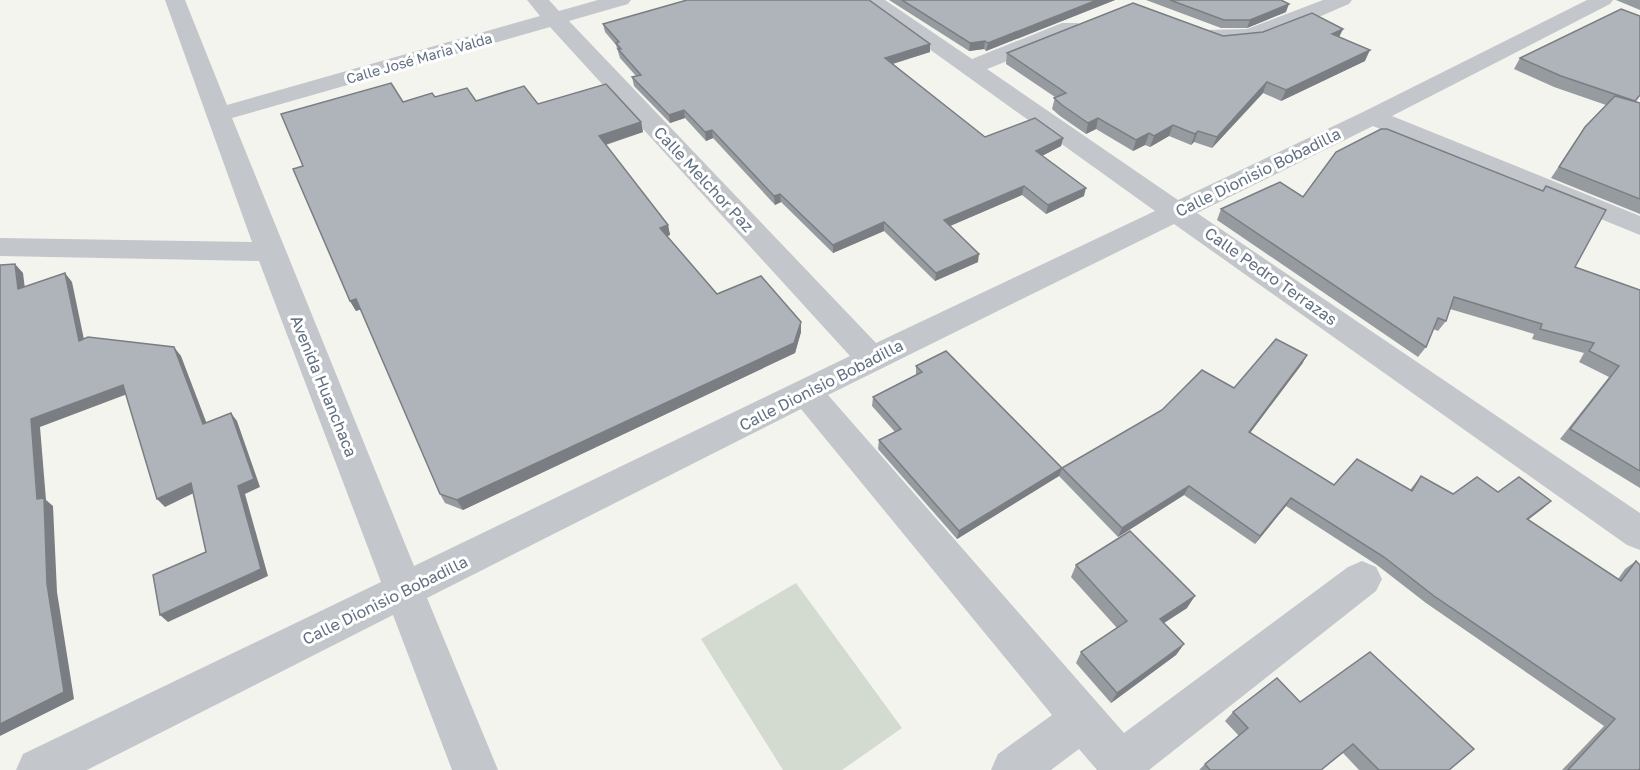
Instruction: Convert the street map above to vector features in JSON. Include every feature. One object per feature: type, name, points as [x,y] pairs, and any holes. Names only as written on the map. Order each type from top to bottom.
[{"type":"street","name":"Avenida Huanchaca","points":[[174,0],[270,252],[406,590],[475,770]]},
{"type":"street","name":"Calle José Maria Valda","points":[[217,116],[546,10],[621,0]]},
{"type":"street","name":"Calle Pedro Terrazas","points":[[871,0],[1177,210],[1640,534]]},
{"type":"street","points":[[1197,29],[1219,37],[1250,36],[1342,0]]},
{"type":"street","name":"Calle Dionisio Bobadilla","points":[[39,770],[872,359],[1602,4]]},
{"type":"street","name":"Calle Melchor Paz","points":[[546,10],[872,359]]},
{"type":"street","points":[[969,68],[1087,21]]},
{"type":"street","points":[[1372,117],[1640,226]]},
{"type":"street","points":[[0,247],[270,252]]},
{"type":"street","points":[[807,393],[1123,767],[1362,579]]},
{"type":"street","points":[[1014,770],[1083,719]]},
{"type":"shaded area","points":[[796,583],[902,728],[842,770],[783,770],[701,639]]},
{"type":"building","points":[[687,0],[869,0],[930,44],[885,58],[985,137],[1035,118],[1063,138],[1036,151],[1086,188],[1048,205],[1024,186],[944,220],[979,254],[936,273],[884,222],[833,245],[780,194],[774,196],[712,130],[705,132],[684,110],[669,115],[632,77],[641,75],[618,49],[621,49],[616,43],[619,42],[603,24]]},
{"type":"building","points":[[902,0],[1097,0],[988,43],[985,41],[970,43]]},
{"type":"building","points":[[1170,0],[1281,0],[1289,4],[1250,20],[1224,20]]},
{"type":"building","points":[[1133,3],[1223,36],[1263,32],[1312,13],[1343,29],[1332,34],[1370,50],[1286,90],[1267,82],[1217,137],[1198,131],[1195,134],[1173,125],[1154,136],[1149,133],[1136,140],[1098,118],[1088,123],[1054,98],[1066,93],[1007,53]]},
{"type":"building","points":[[1621,9],[1640,16],[1640,95],[1635,101],[1561,76],[1520,58]]},
{"type":"building","points":[[391,83],[403,102],[432,93],[435,97],[467,88],[476,101],[524,86],[538,104],[606,84],[641,122],[599,136],[668,225],[660,228],[717,294],[761,276],[801,322],[794,343],[457,500],[440,494],[356,299],[350,301],[293,169],[303,166],[281,114]]},
{"type":"building","points":[[1615,96],[1640,103],[1640,199],[1559,167],[1585,127]]},
{"type":"building","points":[[1381,129],[1387,129],[1543,191],[1546,186],[1606,210],[1575,267],[1640,290],[1640,471],[1570,429],[1619,366],[1589,351],[1594,343],[1540,329],[1542,324],[1454,297],[1446,321],[1438,318],[1426,347],[1221,209],[1280,182],[1303,197],[1336,152]]},
{"type":"building","points":[[15,264],[18,289],[65,273],[79,341],[88,337],[174,347],[203,424],[231,413],[254,479],[238,486],[261,569],[160,615],[153,575],[206,552],[191,483],[157,499],[123,385],[31,419],[37,499],[44,498],[47,584],[64,692],[0,724],[0,265]]},
{"type":"building","points":[[1276,339],[1307,355],[1249,432],[1334,485],[1357,459],[1412,491],[1421,476],[1453,494],[1477,477],[1498,492],[1519,477],[1551,501],[1527,519],[1621,581],[1636,561],[1640,565],[1639,770],[1568,770],[1615,719],[1434,596],[1384,557],[1291,498],[1260,536],[1189,486],[1122,528],[1062,468],[1162,410],[1202,370],[1234,388]]},
{"type":"building","points":[[946,351],[1062,468],[959,531],[879,440],[901,429],[873,397],[922,372],[916,366]]},
{"type":"building","points":[[1130,531],[1195,596],[1160,619],[1184,644],[1117,693],[1081,652],[1127,621],[1076,565]]},
{"type":"building","points":[[1370,652],[1474,749],[1449,770],[1379,770],[1353,744],[1321,770],[1210,770],[1205,764],[1248,728],[1233,712],[1277,678],[1300,702]]}]
